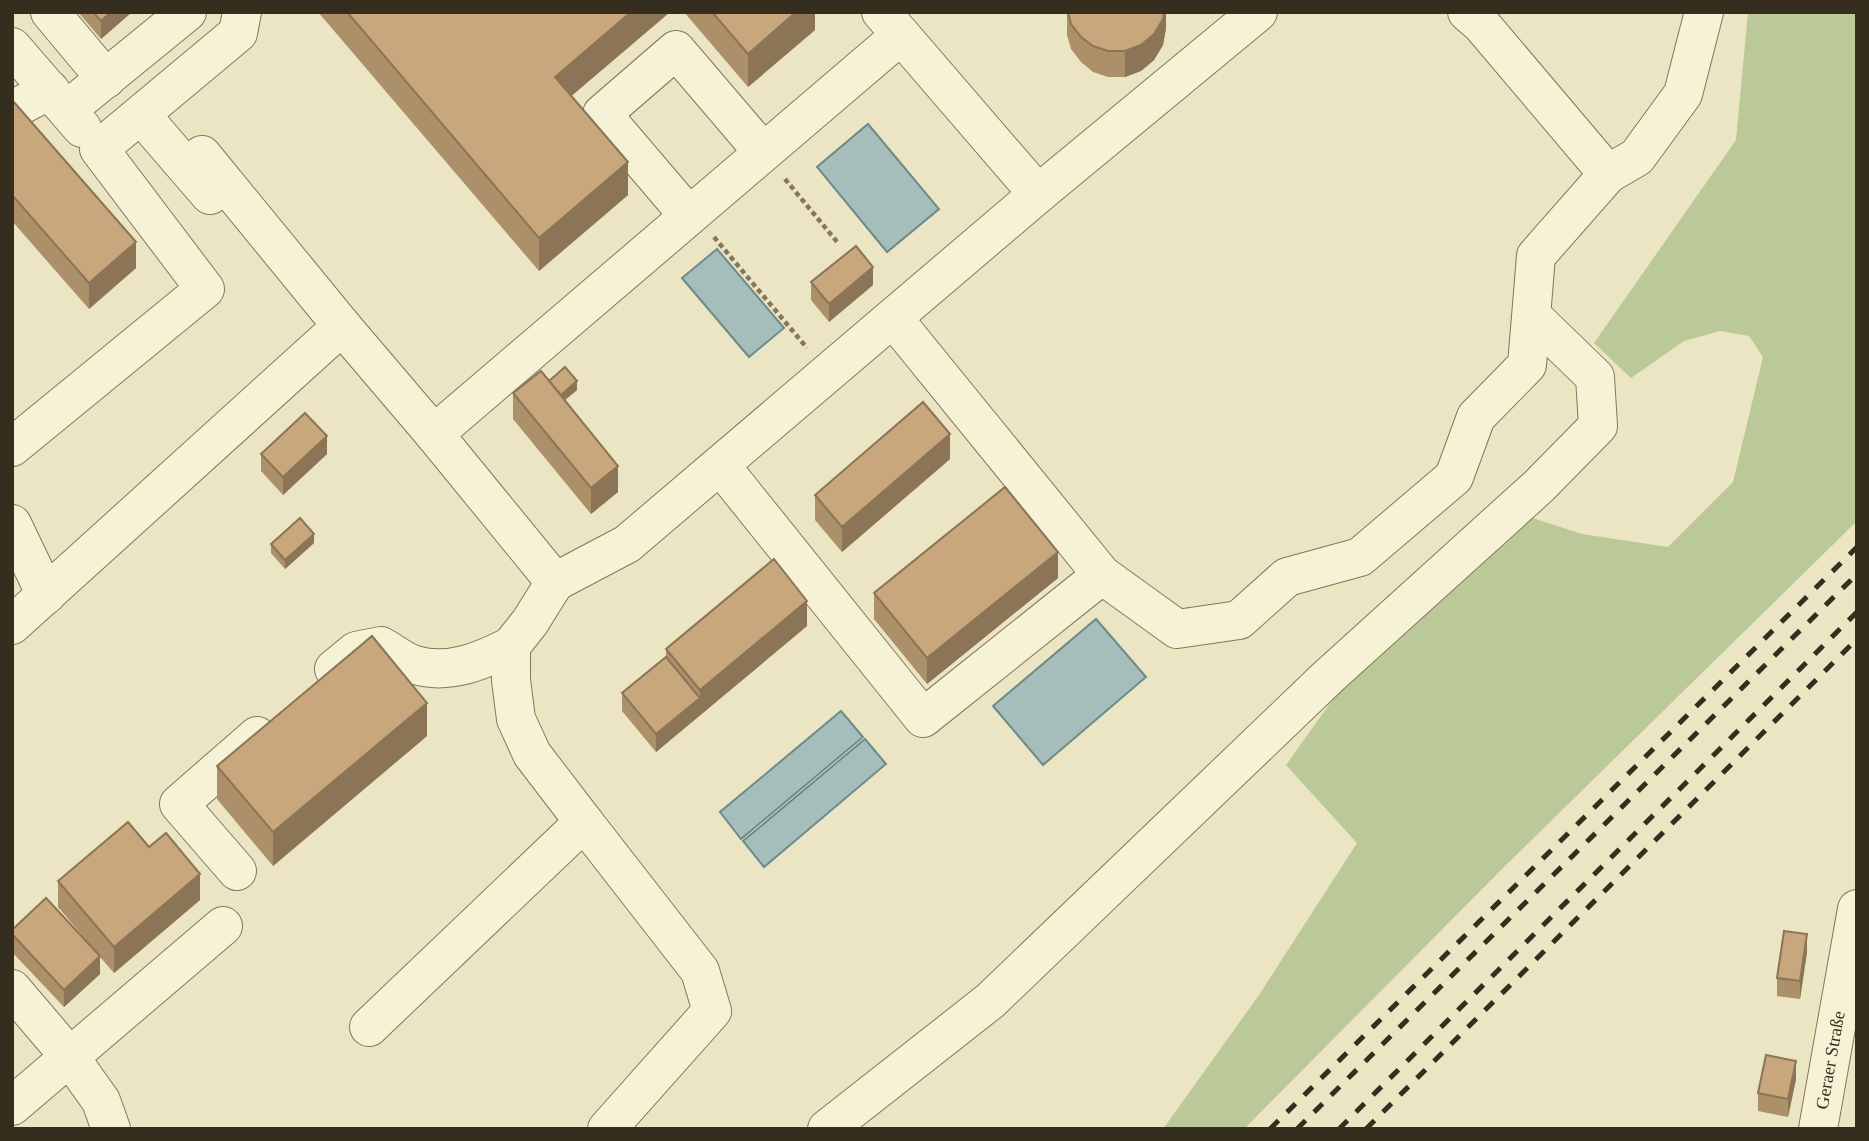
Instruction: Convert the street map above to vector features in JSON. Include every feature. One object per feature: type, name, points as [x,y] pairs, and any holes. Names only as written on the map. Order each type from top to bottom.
[{"type":"street","points":[[50,12],[106,79]]},
{"type":"street","points":[[12,110],[59,99],[106,79],[187,12]]},
{"type":"street","points":[[99,149],[238,33],[242,12]]},
{"type":"street","points":[[236,871],[179,804],[356,651],[382,646],[414,665],[446,669],[482,661],[511,646],[555,582],[627,544],[1038,194],[1258,12]]},
{"type":"street","points":[[1467,12],[1481,23],[1608,174]]},
{"type":"street","points":[[893,318],[1102,575],[1177,629],[1238,620],[1287,577],[1360,556],[1454,477],[1476,418],[1527,365],[1536,256],[1608,174],[1637,157],[1683,94],[1704,12]]},
{"type":"street","points":[[434,434],[763,152],[891,24],[1038,194]]},
{"type":"street","points":[[12,47],[99,149],[205,289],[15,439]]},
{"type":"street","points":[[691,215],[602,114],[676,50],[763,152]]},
{"type":"street","points":[[141,115],[237,227],[277,246]]},
{"type":"street","points":[[202,155],[555,582]]},
{"type":"street","points":[[827,1129],[990,1001],[1328,677],[1539,486],[1598,426],[1595,377],[1532,316]]},
{"type":"street","points":[[12,625],[342,326]]},
{"type":"street","points":[[720,465],[923,718],[1102,575]]},
{"type":"street","points":[[14,526],[59,583]]},
{"type":"street","points":[[511,646],[511,680],[516,719],[532,754],[700,971],[712,1011],[607,1129]]},
{"type":"street","points":[[369,1027],[584,822]]},
{"type":"street","name":"Geraer Straße","points":[[1818,1129],[1857,909]]},
{"type":"street","points":[[12,1105],[223,926]]},
{"type":"street","points":[[12,989],[69,1056],[101,1101],[111,1129]]},
{"type":"path","points":[[763,152],[838,243]]},
{"type":"path","points":[[691,215],[828,373]]},
{"type":"green space","points":[[1748,12],[1857,12],[1857,521],[1505,866],[1244,1129],[1163,1129],[1259,995],[1357,843],[1286,765],[1341,688],[1523,515],[1582,534],[1668,547],[1733,482],[1763,357],[1749,336],[1720,331],[1684,341],[1631,378],[1594,343],[1736,140]]},
{"type":"water","points":[[868,124],[939,209],[887,252],[817,167]]},
{"type":"water","points":[[717,249],[784,328],[749,357],[682,278]]},
{"type":"water","points":[[1096,619],[1146,677],[1043,765],[993,706]]},
{"type":"water","points":[[841,711],[863,737],[741,839],[720,812]]},
{"type":"water","points":[[865,739],[886,764],[764,867],[743,841]]},
{"type":"building","points":[[93,12],[111,12],[101,21]]},
{"type":"building","points":[[347,12],[631,12],[555,77],[628,162],[539,238]]},
{"type":"building","points":[[712,12],[796,12],[748,54]]},
{"type":"building","points":[[1068,12],[1164,12],[1154,34],[1141,45],[1125,51],[1108,51],[1093,46],[1081,37],[1071,24]]},
{"type":"building","points":[[13,101],[136,242],[89,283],[12,195]]},
{"type":"building","points":[[856,246],[873,267],[829,304],[811,282]]},
{"type":"building","points":[[565,367],[577,381],[561,395],[549,381]]},
{"type":"building","points":[[541,371],[618,466],[591,488],[513,393]]},
{"type":"building","points":[[923,402],[950,434],[842,527],[815,495]]},
{"type":"building","points":[[305,413],[327,436],[283,477],[261,454]]},
{"type":"building","points":[[1005,487],[1058,552],[927,658],[874,593]]},
{"type":"building","points":[[300,518],[314,534],[285,560],[271,544]]},
{"type":"building","points":[[774,559],[807,601],[700,690],[666,649]]},
{"type":"building","points":[[372,636],[427,703],[273,832],[217,766]]},
{"type":"building","points":[[666,657],[700,698],[656,734],[622,693]]},
{"type":"building","points":[[128,822],[149,847],[166,833],[200,874],[114,947],[58,881]]},
{"type":"building","points":[[46,898],[100,956],[64,990],[12,934],[12,930]]},
{"type":"building","points":[[1784,931],[1807,934],[1800,981],[1777,978]]},
{"type":"building","points":[[1766,1055],[1796,1061],[1788,1099],[1758,1093]]},
{"type":"railway","points":[[1270,1129],[1857,547]]},
{"type":"railway","points":[[1297,1129],[1857,574]]},
{"type":"railway","points":[[1339,1129],[1857,612]]},
{"type":"railway","points":[[1366,1129],[1857,639]]}]
